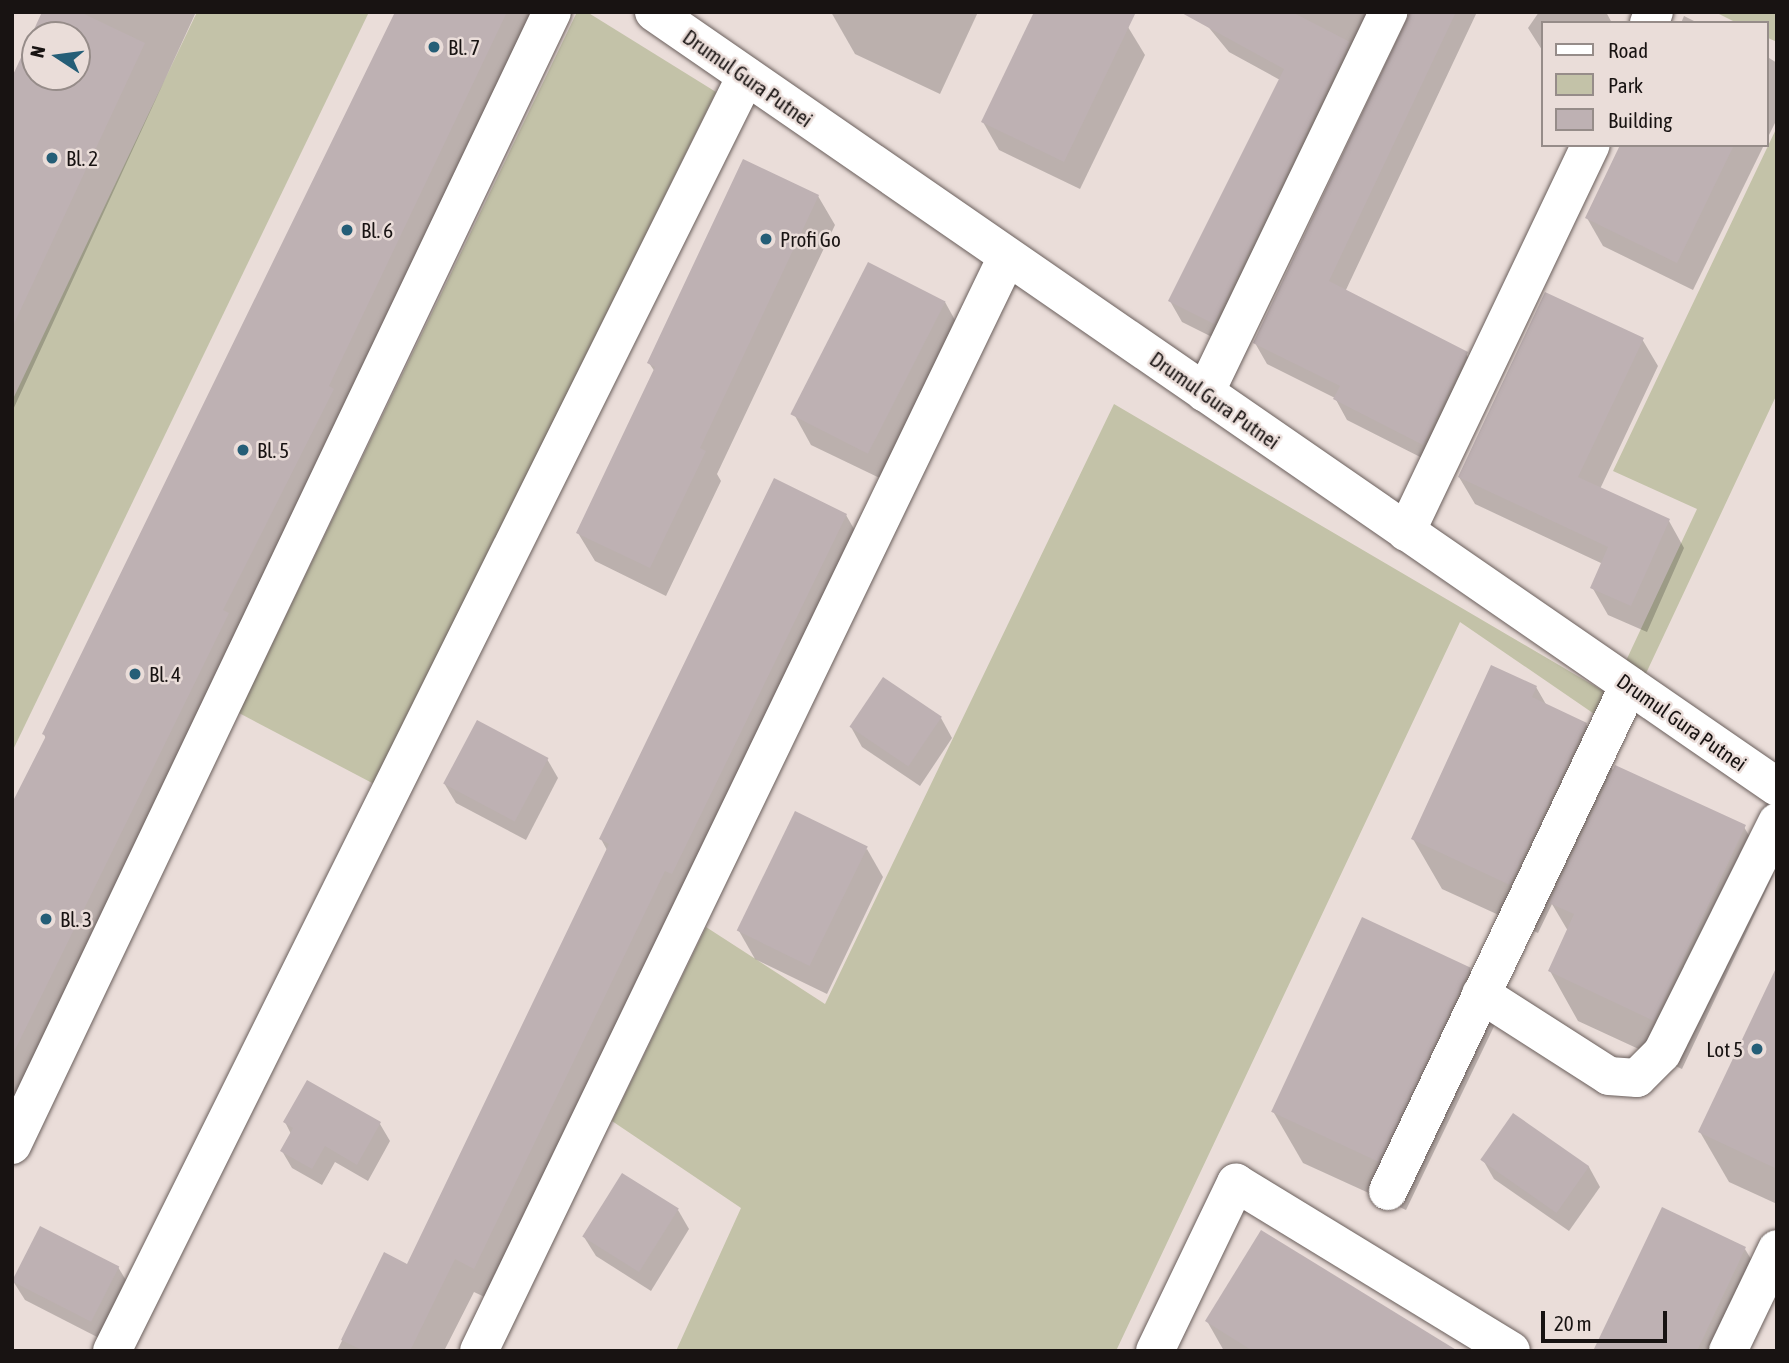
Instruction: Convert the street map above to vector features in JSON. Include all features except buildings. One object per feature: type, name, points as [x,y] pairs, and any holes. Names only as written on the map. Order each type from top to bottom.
[{"type":"street","points":[[12,1145],[552,12]]},
{"type":"street","name":"Drumul Gura Putnei","points":[[654,12],[1777,787]]},
{"type":"street","points":[[1205,393],[1388,12]]},
{"type":"street","points":[[112,1351],[746,76]]},
{"type":"street","points":[[1406,532],[1590,147]]},
{"type":"street","points":[[480,1351],[1007,257]]},
{"type":"street","points":[[1388,1191],[1629,685]]},
{"type":"street","points":[[1481,994],[1609,1076],[1637,1078],[1662,1053],[1777,822]]},
{"type":"street","points":[[1156,1351],[1236,1183],[1511,1351]]},
{"type":"street","points":[[1728,1351],[1777,1249]]},
{"type":"green space","points":[[197,12],[369,12],[12,752],[12,401]]},
{"type":"green space","points":[[577,12],[587,12],[716,92],[374,784],[239,713]]},
{"type":"green space","points":[[1715,12],[1777,12],[1777,42],[1768,38],[1768,21],[1733,21]]},
{"type":"green space","points":[[1777,127],[1777,394],[1619,731],[1460,622],[1116,1351],[676,1351],[741,1208],[612,1121],[706,927],[825,1004],[1114,404],[1610,695],[1697,509],[1613,471]]},
{"type":"place","name":"Bl. 7","points":[[434,47]]},
{"type":"place","name":"Bl. 2","points":[[52,158]]},
{"type":"place","name":"Bl. 6","points":[[347,230]]},
{"type":"place","name":"Profi Go","points":[[766,239]]},
{"type":"place","name":"Bl. 5","points":[[243,450]]},
{"type":"place","name":"Bl. 4","points":[[135,674]]},
{"type":"place","name":"Bl. 3","points":[[46,919]]},
{"type":"place","name":"Lot 5","points":[[1757,1049]]}]
